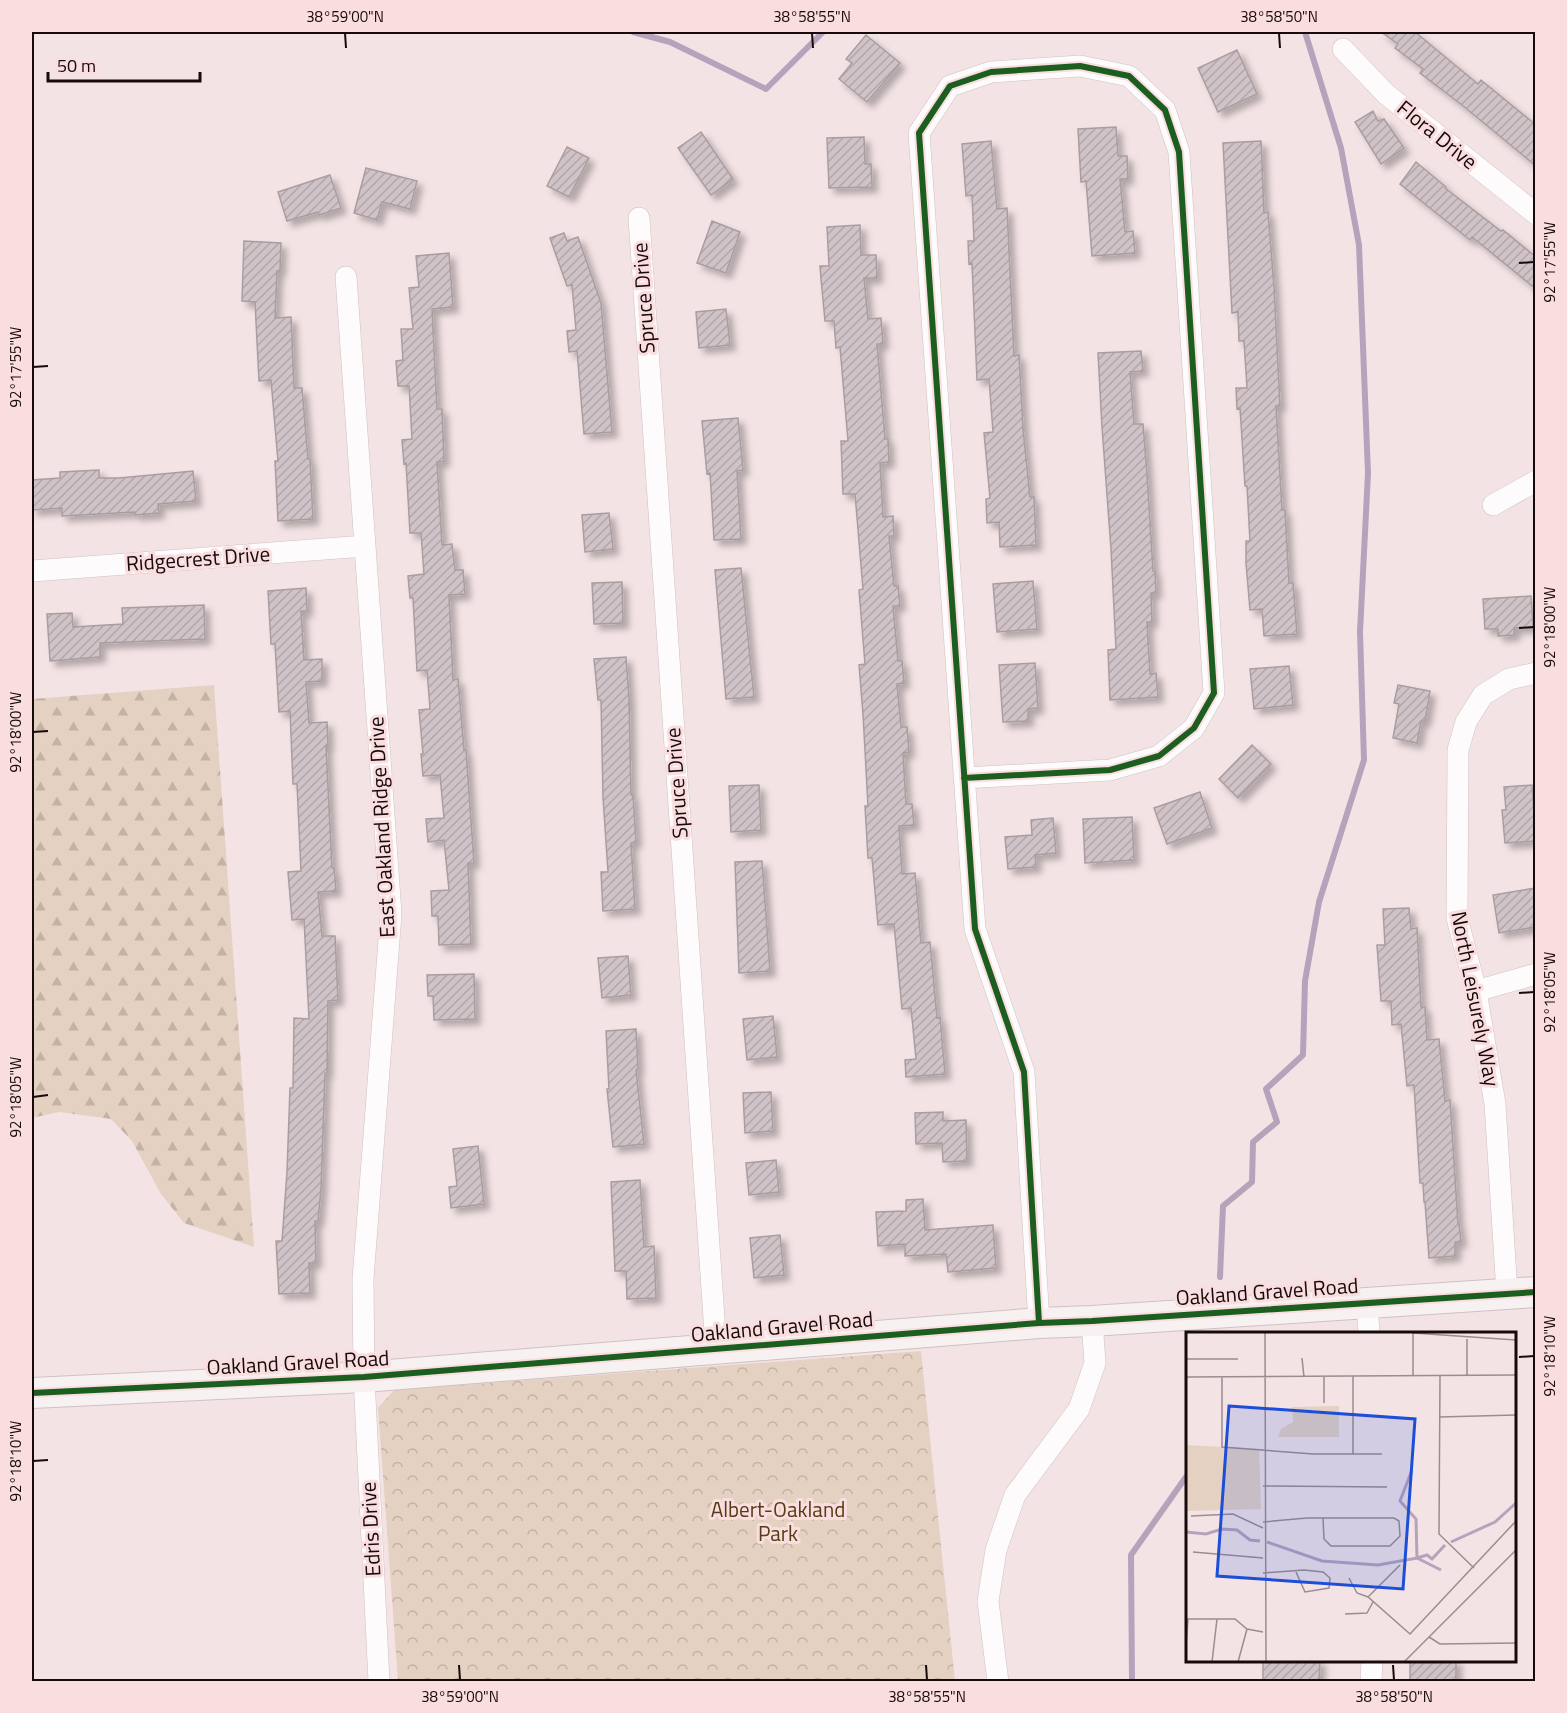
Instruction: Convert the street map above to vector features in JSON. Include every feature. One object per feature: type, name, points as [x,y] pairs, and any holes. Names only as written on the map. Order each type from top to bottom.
[{"type":"street","name":"Flora Drive","points":[[1343,49],[1386,94],[1536,214]]},
{"type":"street","points":[[964,778],[1110,770],[1159,756],[1194,728],[1214,693],[1179,152],[1165,110],[1129,76],[1080,66],[991,72],[950,86],[919,133],[964,778],[975,929],[1024,1072],[1039,1323]]},
{"type":"street","name":"Spruce Drive","points":[[639,218],[716,1348]]},
{"type":"street","name":"East Oakland Ridge Drive","points":[[346,277],[390,914],[363,1279],[364,1377]]},
{"type":"street","points":[[1493,505],[1536,481]]},
{"type":"street","name":"Ridgecrest Drive","points":[[32,571],[365,546]]},
{"type":"street","name":"North Leisurely Way","points":[[1521,1292],[1495,1104],[1476,991],[1457,918],[1458,750],[1466,722],[1483,695],[1509,679],[1536,673]]},
{"type":"street","points":[[1476,991],[1536,974]]},
{"type":"street","name":"Oakland Gravel Road","points":[[32,1393],[364,1377],[1039,1323],[1521,1292]]},
{"type":"street","points":[[1367,1302],[1369,1332]]},
{"type":"street","points":[[998,1682],[988,1601],[996,1550],[1015,1495],[1079,1409],[1095,1363],[1092,1321]]},
{"type":"street","name":"Edris Drive","points":[[364,1377],[378,1682]]},
{"type":"street","points":[[1371,1682],[1372,1662]]},
{"type":"green space","points":[[214,685],[254,1247],[184,1223],[161,1194],[132,1141],[111,1119],[59,1112],[32,1118],[32,699]]},
{"type":"green space","name":"Albert-Oakland Park","points":[[921,1351],[955,1681],[398,1681],[378,1408],[394,1390]]},
{"type":"building","points":[[1381,32],[1415,32],[1478,84],[1481,80],[1536,125],[1536,166],[1420,73],[1423,69],[1395,48],[1398,44]]},
{"type":"building","points":[[866,35],[900,63],[867,102],[839,79],[852,63],[846,59]]},
{"type":"building","points":[[1237,50],[1257,94],[1218,112],[1198,68]]},
{"type":"building","points":[[1373,111],[1378,121],[1384,119],[1404,148],[1381,164],[1355,122]]},
{"type":"building","points":[[1116,127],[1118,156],[1127,156],[1128,179],[1120,179],[1125,232],[1133,231],[1135,253],[1092,256],[1086,181],[1081,182],[1078,129]]},
{"type":"building","points":[[701,132],[733,179],[711,195],[678,148]]},
{"type":"building","points":[[864,137],[865,164],[871,164],[872,187],[829,188],[827,138]]},
{"type":"building","points":[[991,141],[997,209],[1007,208],[1014,356],[1019,355],[1023,429],[1030,497],[1034,497],[1036,545],[1000,547],[999,522],[987,523],[986,499],[990,498],[984,433],[993,432],[989,379],[977,380],[972,263],[969,264],[968,241],[974,241],[972,195],[966,196],[962,144]]},
{"type":"building","points":[[1261,141],[1264,213],[1268,212],[1274,287],[1280,406],[1276,406],[1282,510],[1285,510],[1289,583],[1293,583],[1297,634],[1264,636],[1262,609],[1250,610],[1246,563],[1246,541],[1250,541],[1247,486],[1245,486],[1240,408],[1237,409],[1236,388],[1247,388],[1244,341],[1239,341],[1238,312],[1232,313],[1223,143]]},
{"type":"building","points":[[567,147],[589,158],[569,197],[547,186]]},
{"type":"building","points":[[1416,162],[1445,188],[1536,257],[1536,289],[1472,237],[1470,240],[1400,184]]},
{"type":"building","points":[[366,168],[417,181],[410,209],[382,202],[377,220],[354,213]]},
{"type":"building","points":[[330,175],[341,208],[287,221],[278,192]]},
{"type":"building","points":[[712,221],[740,232],[726,273],[697,263]]},
{"type":"building","points":[[860,225],[861,255],[876,255],[877,278],[864,278],[868,319],[881,318],[883,344],[877,344],[889,462],[880,463],[883,517],[893,516],[894,536],[889,536],[894,586],[898,586],[900,606],[893,606],[898,661],[902,661],[904,683],[897,684],[901,727],[907,727],[909,752],[903,753],[906,804],[912,804],[914,825],[899,826],[902,874],[915,873],[921,943],[930,942],[945,1074],[906,1077],[905,1060],[916,1059],[911,1008],[902,1009],[894,924],[878,925],[872,858],[868,858],[865,806],[868,806],[859,665],[865,664],[859,590],[863,589],[855,494],[843,494],[841,441],[848,441],[840,347],[836,348],[834,321],[825,321],[820,266],[829,266],[827,227]]},
{"type":"building","points":[[564,233],[567,241],[578,237],[601,303],[612,432],[584,434],[577,351],[569,352],[567,331],[576,330],[572,285],[567,286],[550,238]]},
{"type":"building","points":[[244,241],[281,243],[275,318],[291,317],[294,388],[302,388],[308,459],[310,459],[313,519],[278,521],[275,461],[278,461],[271,380],[259,381],[255,302],[242,301]]},
{"type":"building","points":[[449,253],[453,307],[432,309],[437,409],[442,409],[444,461],[437,462],[442,545],[452,544],[455,570],[463,570],[465,594],[449,595],[453,680],[458,679],[464,750],[466,750],[474,863],[468,863],[471,944],[439,945],[438,916],[432,916],[431,891],[449,890],[444,840],[428,842],[426,819],[444,818],[440,775],[423,776],[419,710],[430,709],[427,670],[417,671],[413,598],[410,598],[408,576],[424,574],[421,533],[410,533],[406,463],[404,464],[402,440],[412,439],[409,386],[398,386],[396,361],[403,360],[401,329],[413,329],[409,288],[419,287],[416,256]]},
{"type":"building","points":[[726,309],[730,345],[699,348],[696,312]]},
{"type":"building","points":[[1141,351],[1143,371],[1130,372],[1134,424],[1143,424],[1156,593],[1151,593],[1152,622],[1147,622],[1150,674],[1156,673],[1158,697],[1110,700],[1108,650],[1116,649],[1098,353]]},
{"type":"building","points":[[738,418],[743,470],[737,471],[741,539],[714,540],[710,473],[707,474],[702,421]]},
{"type":"building","points":[[99,470],[99,478],[193,471],[196,501],[158,504],[159,513],[135,515],[135,512],[62,516],[62,508],[32,510],[32,480],[60,478],[60,472]]},
{"type":"building","points":[[609,513],[613,549],[585,552],[582,515]]},
{"type":"building","points":[[741,568],[754,697],[726,699],[715,570]]},
{"type":"building","points":[[1033,581],[1037,629],[997,632],[993,584]]},
{"type":"building","points":[[622,582],[623,623],[594,624],[592,583]]},
{"type":"building","points":[[306,588],[307,611],[301,611],[304,660],[322,659],[322,681],[306,682],[309,723],[327,722],[328,746],[326,746],[332,868],[334,868],[336,891],[318,892],[322,936],[335,936],[338,1000],[328,1001],[321,1189],[318,1221],[315,1221],[316,1263],[309,1263],[310,1293],[279,1294],[276,1241],[282,1241],[290,1088],[293,1088],[294,1018],[309,1019],[304,919],[292,920],[288,872],[301,871],[297,784],[293,784],[290,711],[279,712],[275,644],[271,644],[268,591]]},
{"type":"building","points":[[1531,596],[1533,627],[1514,628],[1514,635],[1498,636],[1498,629],[1485,629],[1483,599]]},
{"type":"building","points":[[204,605],[205,639],[100,643],[100,657],[50,661],[47,614],[72,613],[73,627],[123,624],[122,608]]},
{"type":"building","points":[[626,657],[631,795],[633,795],[636,842],[631,843],[635,909],[603,911],[601,872],[608,872],[603,797],[601,700],[598,700],[594,659]]},
{"type":"building","points":[[1035,663],[1038,708],[1028,709],[1028,721],[1003,722],[999,665]]},
{"type":"building","points":[[1289,666],[1293,705],[1254,709],[1250,669]]},
{"type":"building","points":[[1398,685],[1430,691],[1425,721],[1421,721],[1417,743],[1393,738],[1399,704],[1394,703]]},
{"type":"building","points":[[1252,745],[1271,764],[1238,798],[1219,779]]},
{"type":"building","points":[[759,785],[761,830],[731,832],[729,786]]},
{"type":"building","points":[[1532,785],[1536,841],[1505,843],[1502,810],[1506,810],[1504,787]]},
{"type":"building","points":[[1200,792],[1212,828],[1167,844],[1154,808]]},
{"type":"building","points":[[1132,817],[1134,860],[1085,863],[1083,819]]},
{"type":"building","points":[[1053,818],[1056,853],[1035,855],[1036,867],[1008,869],[1005,837],[1032,835],[1031,820]]},
{"type":"building","points":[[762,861],[770,971],[739,973],[735,862]]},
{"type":"building","points":[[1536,888],[1536,927],[1499,933],[1493,895]]},
{"type":"building","points":[[1409,908],[1411,929],[1417,928],[1421,1007],[1425,1007],[1427,1040],[1439,1039],[1445,1101],[1450,1100],[1461,1242],[1455,1242],[1455,1256],[1429,1258],[1423,1183],[1420,1183],[1414,1085],[1407,1086],[1401,1024],[1392,1025],[1391,1001],[1381,1001],[1377,945],[1385,945],[1383,909]]},
{"type":"building","points":[[628,956],[631,995],[602,998],[598,958]]},
{"type":"building","points":[[474,974],[475,1019],[434,1020],[433,996],[428,996],[427,975]]},
{"type":"building","points":[[773,1016],[777,1057],[747,1060],[743,1019]]},
{"type":"building","points":[[636,1029],[638,1069],[636,1070],[644,1144],[613,1147],[607,1089],[609,1089],[606,1031]]},
{"type":"building","points":[[771,1092],[773,1131],[745,1133],[743,1093]]},
{"type":"building","points":[[943,1112],[943,1121],[966,1120],[967,1161],[943,1162],[942,1143],[916,1144],[915,1113]]},
{"type":"building","points":[[478,1146],[484,1204],[451,1208],[449,1187],[457,1186],[453,1149]]},
{"type":"building","points":[[776,1160],[779,1192],[749,1195],[746,1163]]},
{"type":"building","points":[[640,1180],[644,1247],[654,1246],[656,1298],[627,1299],[626,1271],[615,1271],[611,1182]]},
{"type":"building","points":[[923,1199],[925,1230],[993,1225],[996,1268],[948,1272],[946,1254],[905,1256],[905,1244],[878,1246],[876,1212],[906,1211],[906,1200]]},
{"type":"building","points":[[780,1235],[784,1275],[754,1278],[750,1238]]},
{"type":"building","points":[[1263,1662],[1320,1662],[1319,1682],[1263,1682]]},
{"type":"building","points":[[1410,1662],[1456,1662],[1456,1682],[1410,1680]]},
{"type":"waterway","points":[[633,32],[670,42],[766,89],[823,32]]},
{"type":"waterway","points":[[1220,1277],[1223,1206],[1252,1182],[1253,1142],[1277,1122],[1266,1089],[1303,1055],[1305,981],[1319,902],[1364,760],[1360,632],[1368,473],[1359,245],[1341,148],[1305,32]]},
{"type":"waterway","points":[[1132,1682],[1131,1555],[1186,1477]]},
{"type":"cycle path","points":[[964,778],[1110,770],[1159,756],[1194,728],[1214,693],[1179,152],[1165,110],[1129,76],[1080,66],[991,72],[950,86],[919,133],[975,929],[1024,1072],[1039,1323]]},
{"type":"cycle path","points":[[32,1393],[364,1377],[1039,1323],[1536,1292]]}]
